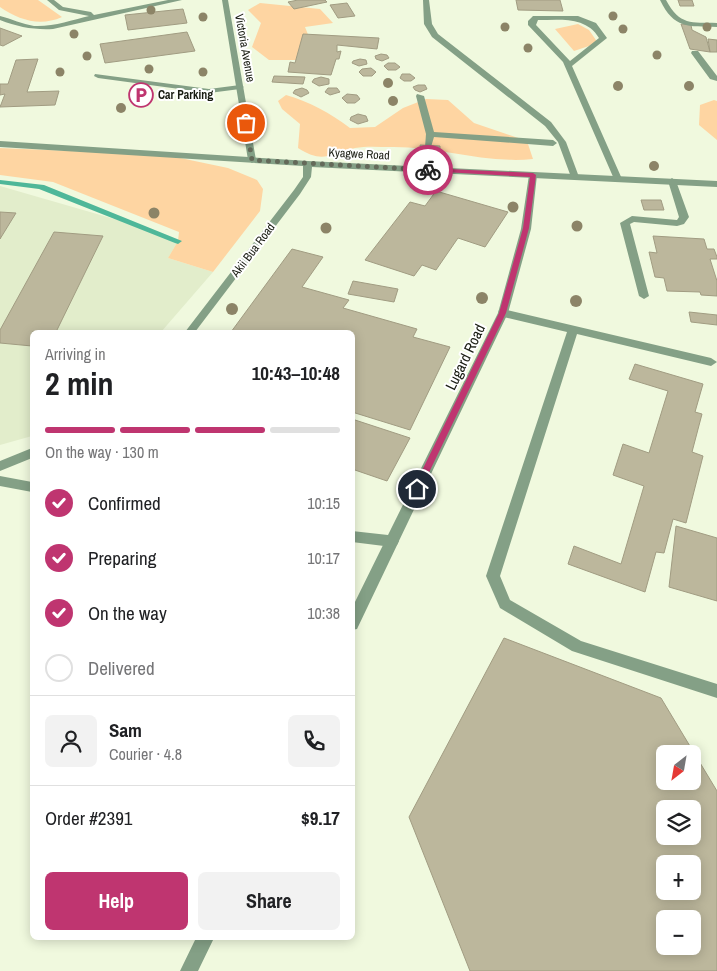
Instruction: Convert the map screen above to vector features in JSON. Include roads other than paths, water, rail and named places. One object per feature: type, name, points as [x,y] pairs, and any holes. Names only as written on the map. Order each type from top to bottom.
[{"type":"street","points":[[50,0],[61,9],[76,13],[101,15]]},
{"type":"street","points":[[0,18],[19,25],[36,28],[53,27],[101,15],[179,0]]},
{"type":"street","name":"Victoria Avenue","points":[[225,0],[252,160]]},
{"type":"street","points":[[426,0],[428,24],[435,35],[548,124],[562,142],[575,177]]},
{"type":"street","points":[[663,0],[668,12],[675,21],[717,25]]},
{"type":"street","points":[[568,66],[603,38],[597,28],[570,17],[536,18],[532,21],[532,24],[566,61],[568,66],[618,179]]},
{"type":"street","points":[[694,53],[713,78],[717,79]]},
{"type":"street","points":[[98,76],[209,91],[240,87]]},
{"type":"street","points":[[420,96],[430,134],[428,148],[429,170]]},
{"type":"street","points":[[430,134],[553,143]]},
{"type":"street","name":"Kyagwe Road","points":[[0,144],[308,164],[717,184]]},
{"type":"street","name":"Akii Bua Road","points":[[192,330],[297,192],[307,177],[308,164]]},
{"type":"street","name":"Lugard Road","points":[[355,618],[503,313],[526,228],[533,175]]},
{"type":"street","points":[[644,296],[625,223],[632,219],[681,222],[684,217],[672,181]]},
{"type":"street","points":[[503,313],[711,362]]},
{"type":"street","points":[[573,330],[492,576],[505,604],[576,646],[717,691]]},
{"type":"street","points":[[0,466],[30,454]]},
{"type":"street","points":[[0,481],[30,487]]},
{"type":"street","points":[[355,536],[392,541]]},
{"type":"street","points":[[189,971],[203,940]]},
{"type":"waterway","points":[[0,182],[41,187],[178,241]]},
{"type":"place","name":"Car Parking","points":[[141,95]]}]
